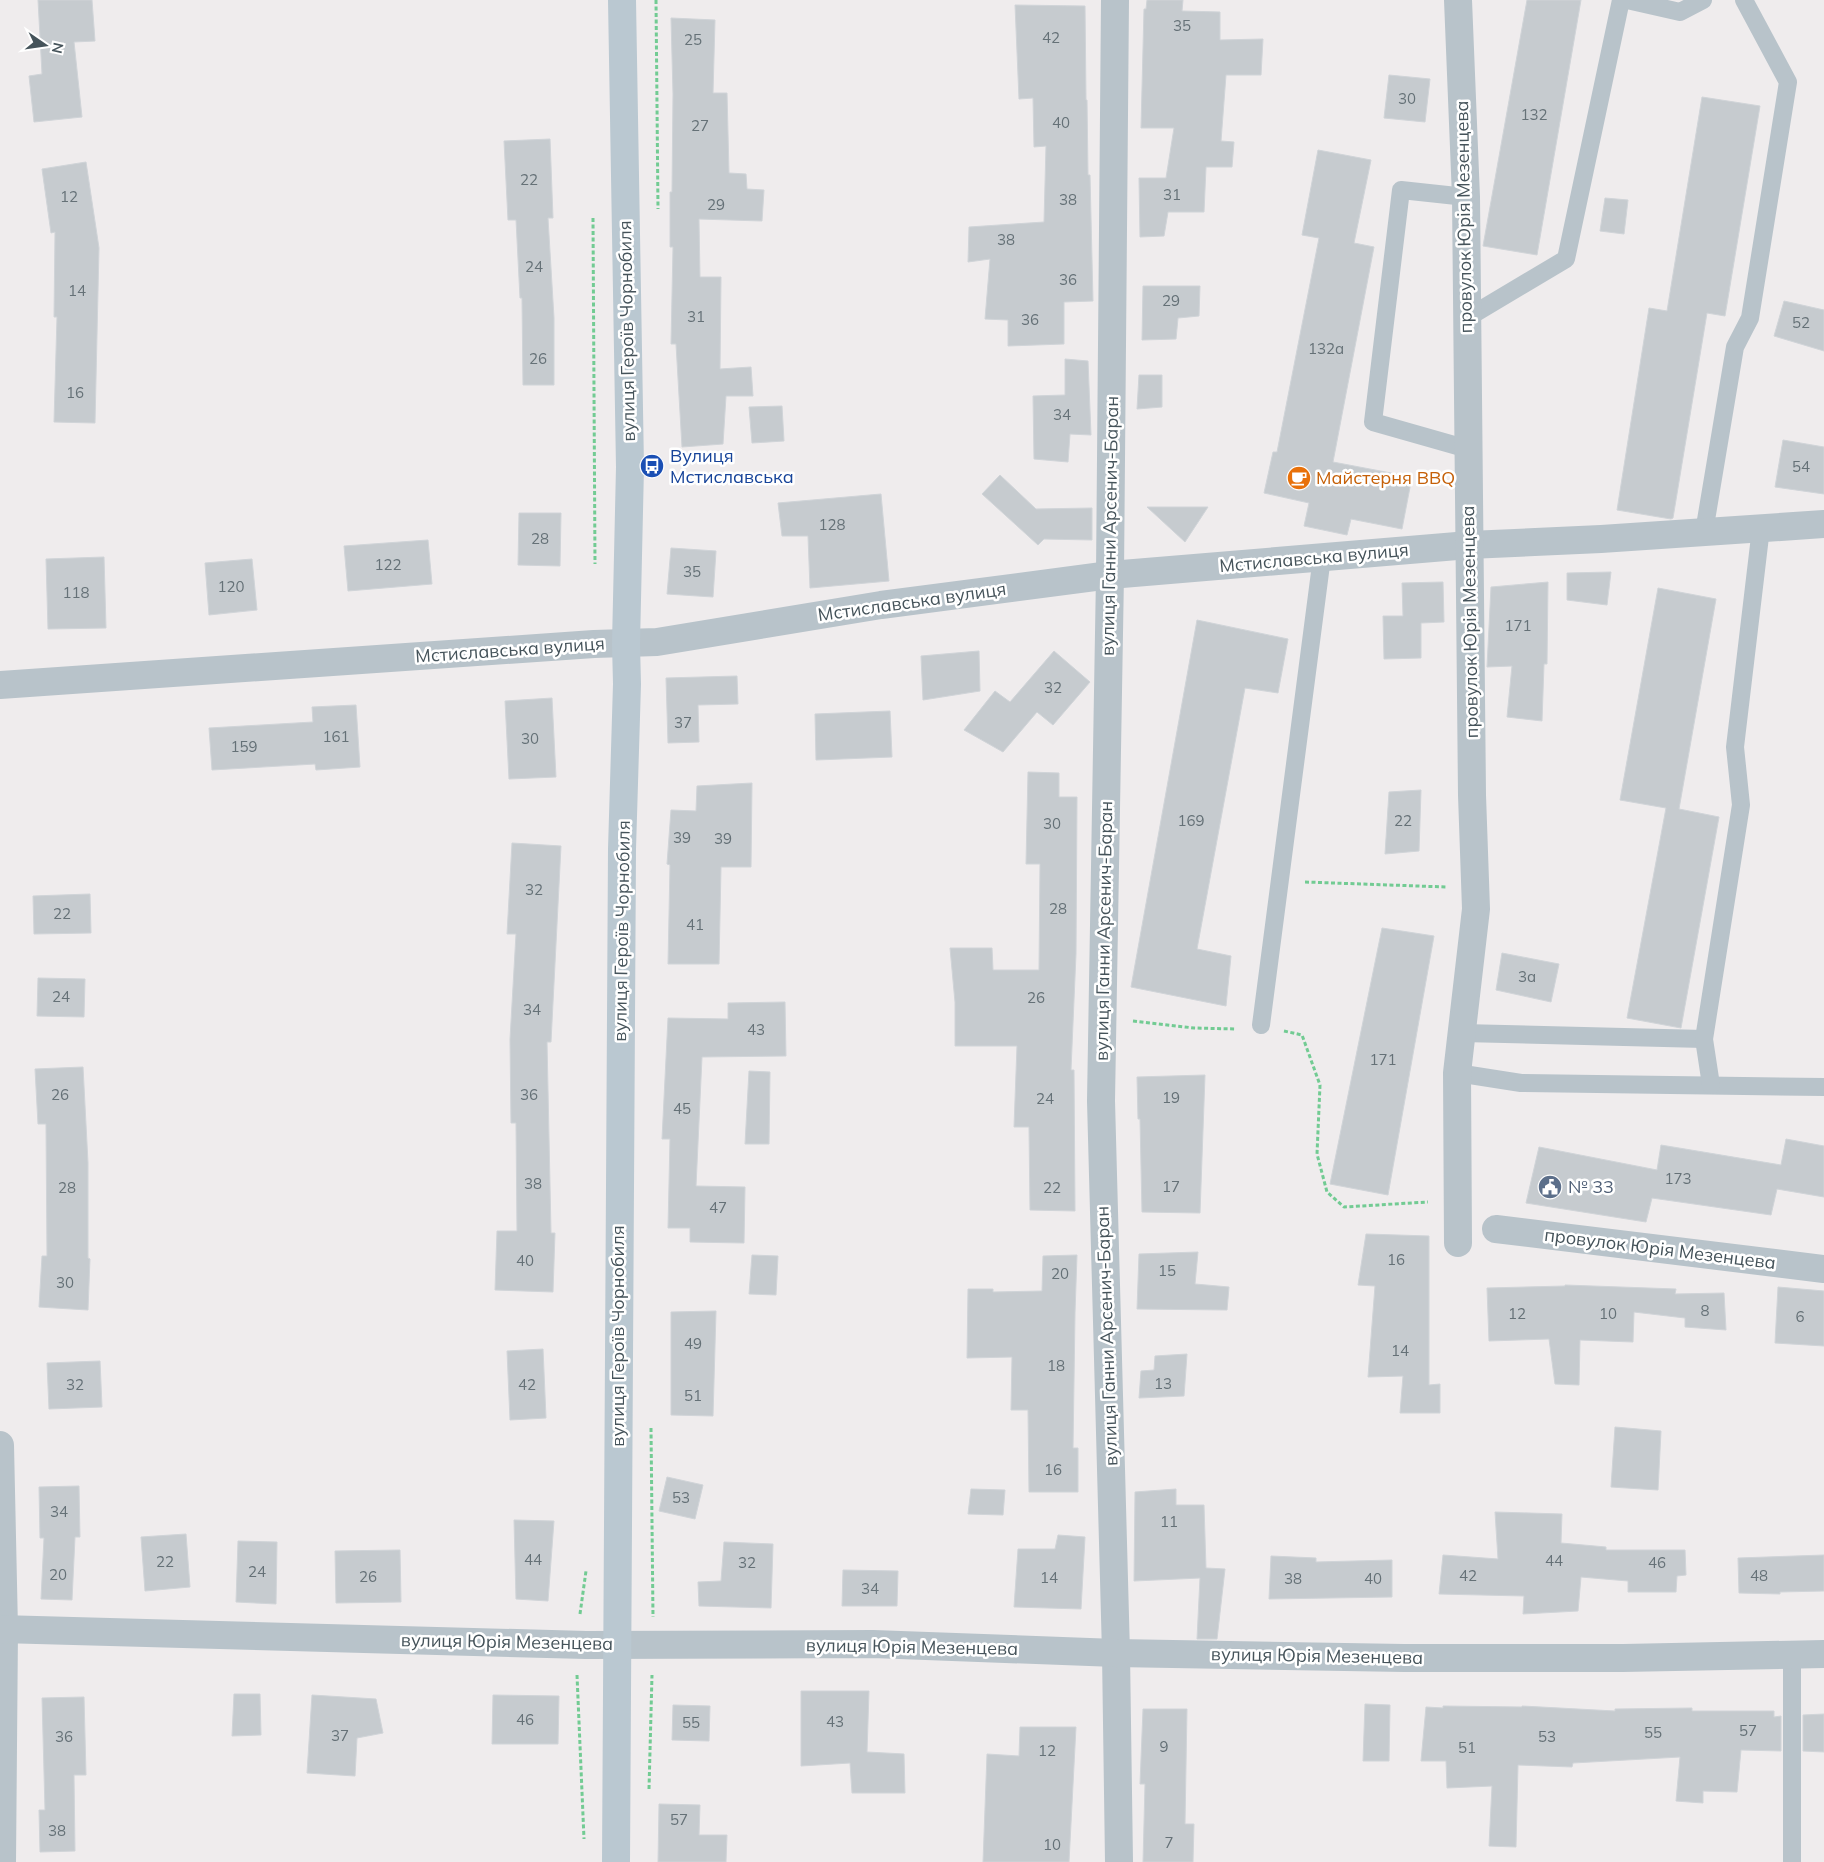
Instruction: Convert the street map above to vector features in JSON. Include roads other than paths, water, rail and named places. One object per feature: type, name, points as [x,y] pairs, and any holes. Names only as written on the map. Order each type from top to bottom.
[{"type":"main road","name":"вулиця Героїв Чорнобиля","points":[[616,1862],[622,849],[627,684],[626,644],[630,467],[622,0]]},
{"type":"street","name":"вулиця Ганни Арсенич-Баран","points":[[1115,0],[1110,574],[1101,1101],[1116,1653],[1119,1862]]},
{"type":"street","name":"провулок Юрія Мезенцева","points":[[1458,0],[1466,197],[1472,794],[1476,909],[1457,1073],[1458,1243]]},
{"type":"street","name":"Мстиславська вулиця","points":[[0,685],[594,644],[657,642],[881,605],[1110,574],[1469,545],[1601,539],[1824,524]]},
{"type":"street","name":"провулок Юрія Мезенцева","points":[[1496,1229],[1824,1269]]},
{"type":"street","points":[[0,1445],[2,1862]]},
{"type":"street","name":"вулиця Юрія Мезенцева","points":[[2,1629],[581,1644],[873,1644],[1116,1653],[1404,1658],[1623,1658],[1824,1654]]},
{"type":"lane","points":[[1467,318],[1566,259],[1621,0]]},
{"type":"lane","points":[[1627,0],[1680,12],[1703,0]]},
{"type":"lane","points":[[1704,532],[1735,347],[1750,318],[1788,82],[1744,0]]},
{"type":"lane","points":[[1466,197],[1401,190],[1373,422],[1468,449]]},
{"type":"lane","points":[[1711,1085],[1704,1039],[1741,805],[1734,747],[1761,528]]},
{"type":"lane","points":[[1260,1025],[1322,557]]},
{"type":"lane","points":[[1462,1033],[1704,1039]]},
{"type":"lane","points":[[1457,1073],[1521,1083],[1824,1087]]},
{"type":"lane","points":[[1792,1655],[1792,1862]]},
{"type":"place","name":"Вулиця Мстиславська","points":[[652,466]]},
{"type":"place","name":"Майстерня BBQ","points":[[1299,478]]},
{"type":"place","name":"№ 33","points":[[1550,1187]]}]
